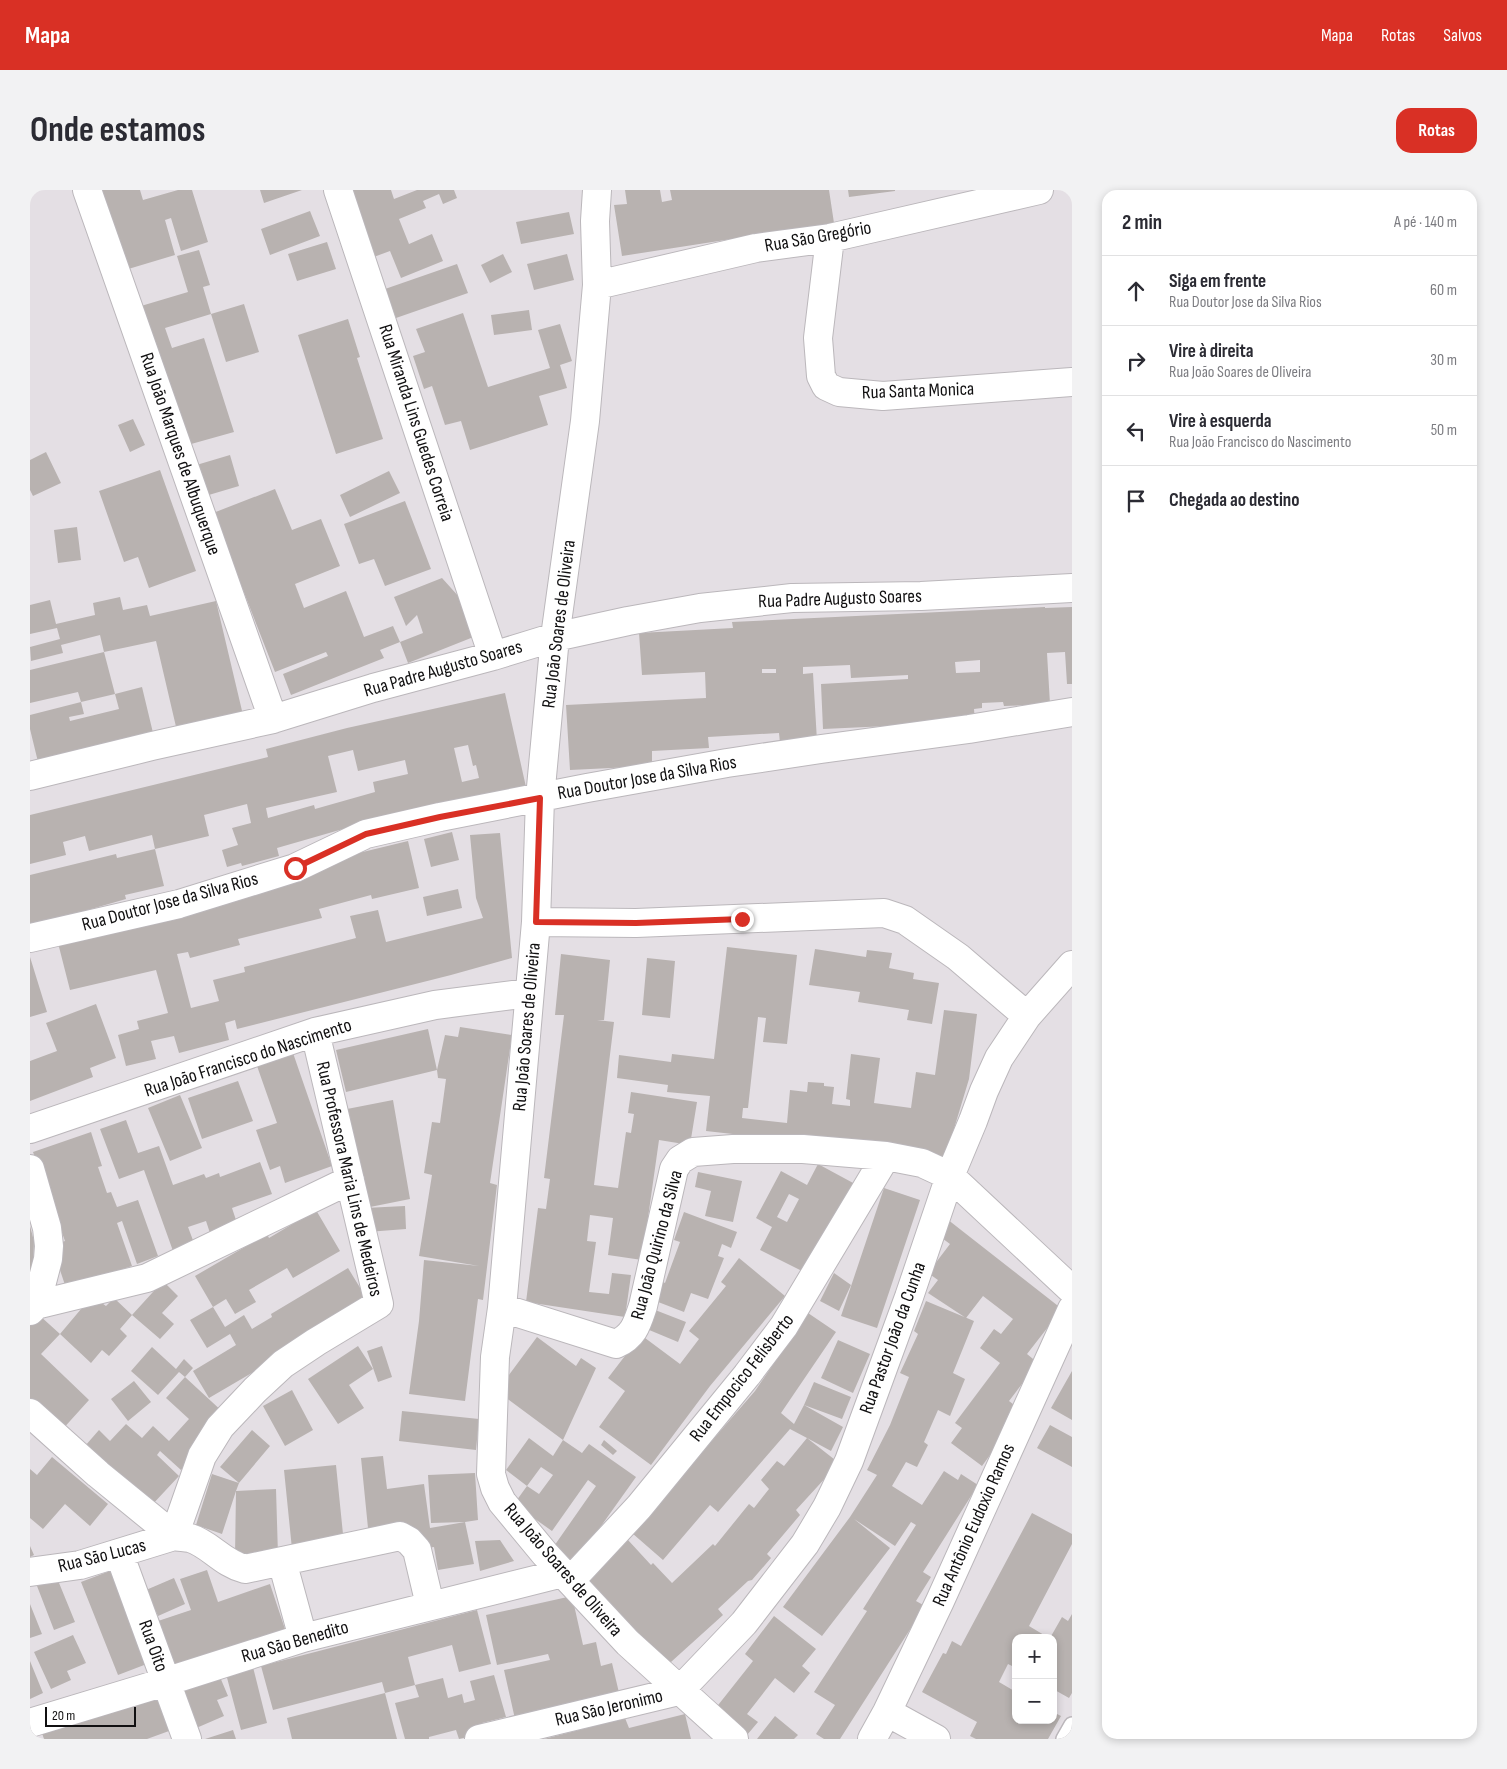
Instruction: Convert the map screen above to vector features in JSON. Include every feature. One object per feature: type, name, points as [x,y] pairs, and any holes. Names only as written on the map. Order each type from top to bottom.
[{"type":"street","name":"Rua João Marques de Albuquerque","points":[[87,190],[273,719]]},
{"type":"street","name":"Rua Miranda Lins Guedes Correia","points":[[338,190],[493,656]]},
{"type":"street","name":"Rua João Soares de Oliveira","points":[[596,190],[597,285],[585,421],[555,637],[540,798],[536,922],[502,1308],[495,1357],[491,1474],[502,1502],[567,1577],[628,1643],[734,1739]]},
{"type":"street","name":"Rua São Gregório","points":[[597,285],[756,248],[830,238],[1039,190]]},
{"type":"street","name":"Rua Santa Monica","points":[[830,238],[818,338],[821,376],[826,386],[839,392],[883,396],[1072,382]]},
{"type":"street","name":"Rua Padre Augusto Soares","points":[[30,776],[273,719],[373,688],[493,656],[555,637],[637,619],[700,608],[792,598],[921,596],[1072,588]]},
{"type":"street","name":"Rua Doutor Jose da Silva Rios","points":[[30,938],[188,901],[295,868],[366,834],[440,817],[727,763],[820,748],[969,729],[1072,712]]},
{"type":"street","points":[[536,922],[636,923],[884,913],[906,920],[958,957],[1026,1016]]},
{"type":"street","name":"Rua Pastor João da Cunha","points":[[679,1691],[744,1623],[805,1544],[826,1507],[849,1462],[909,1297],[950,1176],[984,1090],[999,1058],[1026,1016],[1072,965]]},
{"type":"street","name":"Rua João Francisco do Nascimento","points":[[30,1129],[315,1032],[436,1005],[529,993]]},
{"type":"street","name":"Rua Professora Maria Lins de Medeiros","points":[[174,1536],[202,1456],[220,1428],[255,1390],[283,1364],[379,1304],[315,1032]]},
{"type":"street","name":"Rua João Quirino da Silva","points":[[502,1308],[616,1344],[626,1340],[637,1325],[643,1306],[674,1169],[687,1154],[698,1151],[803,1149],[886,1156],[922,1164],[950,1176],[1072,1290]]},
{"type":"street","name":"Rua Empocico Felisberto","points":[[567,1577],[639,1507],[747,1375],[784,1326],[886,1156]]},
{"type":"street","points":[[30,1169],[47,1228],[49,1246],[48,1259],[33,1308]]},
{"type":"street","points":[[33,1308],[147,1278],[350,1180]]},
{"type":"street","name":"Rua Antônio Eudoxio Ramos","points":[[872,1739],[887,1712],[940,1601],[1072,1309]]},
{"type":"street","points":[[30,1413],[98,1474],[174,1536],[189,1538],[202,1543],[232,1566],[245,1569],[400,1536],[409,1541],[417,1550],[430,1606]]},
{"type":"street","name":"Rua São Lucas","points":[[30,1572],[80,1564],[119,1554],[174,1536]]},
{"type":"street","name":"Rua Oito","points":[[119,1554],[187,1739]]},
{"type":"street","points":[[282,1561],[303,1638]]},
{"type":"street","name":"Rua São Benedito","points":[[30,1723],[303,1638],[430,1606],[567,1577]]},
{"type":"street","name":"Rua São Jeronimo","points":[[479,1739],[679,1691]]},
{"type":"street","points":[[887,1712],[936,1739]]},
{"type":"lane","points":[[1064,1739],[1072,1725]]},
{"type":"building","points":[[101,190],[140,190],[143,200],[178,190],[192,190],[208,242],[181,251],[171,218],[165,220],[175,255],[125,270]]},
{"type":"building","points":[[260,190],[302,190],[264,203]]},
{"type":"building","points":[[349,190],[391,190],[394,199],[417,190],[454,190],[457,198],[443,204],[439,194],[423,201],[426,208],[399,219],[409,244],[432,234],[443,261],[401,278],[390,251],[371,258]]},
{"type":"building","points":[[625,190],[660,190],[662,202],[672,200],[670,190],[829,190],[834,223],[622,256],[614,205],[627,204]]},
{"type":"building","points":[[848,190],[895,190],[895,191],[849,197]]},
{"type":"building","points":[[310,211],[320,236],[270,255],[261,229]]},
{"type":"building","points":[[569,212],[574,234],[521,244],[516,222]]},
{"type":"building","points":[[327,242],[336,269],[297,281],[288,254]]},
{"type":"building","points":[[199,250],[210,285],[203,287],[211,314],[165,328],[172,348],[204,338],[234,432],[184,446],[141,306],[188,292],[177,256]]},
{"type":"building","points":[[503,254],[512,272],[490,283],[481,265]]},
{"type":"building","points":[[567,254],[574,280],[534,290],[527,264]]},
{"type":"building","points":[[457,264],[468,293],[396,318],[385,289]]},
{"type":"building","points":[[244,304],[259,352],[226,362],[211,314]]},
{"type":"building","points":[[529,310],[532,330],[494,335],[491,315]]},
{"type":"building","points":[[463,313],[488,387],[550,368],[538,330],[560,324],[572,361],[560,365],[567,388],[539,396],[548,425],[470,450],[461,421],[445,425],[432,386],[424,389],[413,356],[425,352],[416,329]]},
{"type":"building","points":[[348,319],[360,357],[357,358],[383,439],[336,454],[298,335]]},
{"type":"building","points":[[133,419],[145,445],[130,452],[118,425]]},
{"type":"building","points":[[46,452],[61,483],[33,496],[30,490],[30,460]]},
{"type":"building","points":[[230,455],[239,486],[202,497],[193,466]]},
{"type":"building","points":[[160,470],[196,571],[149,588],[138,557],[124,562],[99,491]]},
{"type":"building","points":[[389,471],[400,493],[350,517],[340,495]]},
{"type":"building","points":[[275,489],[292,530],[321,519],[340,566],[295,584],[304,608],[346,591],[364,637],[393,626],[400,642],[380,650],[384,658],[291,695],[283,674],[328,656],[326,652],[275,672],[213,513]]},
{"type":"building","points":[[405,501],[431,569],[385,586],[374,559],[359,564],[344,524]]},
{"type":"building","points":[[77,527],[81,560],[58,563],[54,530]]},
{"type":"building","points":[[442,578],[460,598],[476,636],[408,663],[400,642],[423,633],[417,615],[406,626],[394,597]]},
{"type":"building","points":[[120,597],[123,610],[147,605],[150,616],[216,601],[243,715],[177,731],[156,641],[104,652],[100,635],[61,645],[63,653],[31,661],[30,647],[60,639],[57,628],[30,634],[30,605],[50,600],[56,624],[95,615],[93,603]]},
{"type":"building","points":[[1072,607],[1072,684],[1067,684],[1065,652],[1047,653],[1050,704],[1004,706],[1003,702],[982,703],[982,708],[974,709],[975,722],[823,729],[821,684],[908,679],[908,675],[851,678],[850,665],[803,667],[803,674],[813,673],[817,741],[780,743],[779,733],[708,737],[709,748],[652,751],[652,766],[570,770],[566,705],[706,698],[705,672],[642,675],[639,633],[733,628],[732,622]],"holes":[[[980,660],[980,672],[956,673],[955,662]],[[762,669],[776,669],[776,673],[762,673]]]},
{"type":"building","points":[[104,652],[115,694],[81,702],[78,692],[30,703],[30,670]]},
{"type":"building","points":[[142,687],[154,737],[39,766],[30,729],[30,715],[81,702],[84,714],[69,717],[70,721],[119,709],[115,694]]},
{"type":"building","points":[[505,693],[526,787],[350,827],[277,848],[279,856],[242,866],[241,863],[227,867],[222,850],[238,845],[232,828],[251,823],[247,804],[204,815],[209,836],[155,849],[152,835],[89,851],[85,836],[63,842],[66,855],[30,864],[30,815],[268,757],[266,749],[347,728]],"holes":[[[468,745],[473,766],[476,765],[479,778],[462,782],[454,748]],[[353,750],[358,771],[405,760],[408,774],[373,782],[375,792],[315,809],[314,805],[268,818],[266,808],[337,792],[328,756]]]},
{"type":"building","points":[[452,832],[459,860],[431,867],[424,839]]},
{"type":"building","points":[[500,833],[512,958],[237,1029],[235,1020],[225,1023],[229,1040],[179,1053],[174,1036],[151,1041],[156,1059],[126,1066],[118,1035],[139,1029],[137,1021],[168,1013],[156,970],[70,990],[58,943],[334,859],[408,841],[419,888],[372,899],[371,895],[319,909],[322,918],[238,939],[240,945],[190,958],[188,952],[177,954],[191,1008],[219,1001],[213,980],[245,972],[244,967],[356,938],[350,916],[378,910],[386,942],[483,918],[476,898],[470,835]]},
{"type":"building","points":[[155,849],[164,886],[125,895],[126,899],[67,916],[30,930],[30,875],[116,854],[117,858]]},
{"type":"building","points":[[458,889],[462,908],[427,916],[423,897]]},
{"type":"building","points":[[727,947],[797,955],[787,1044],[763,1042],[766,1018],[758,1017],[748,1108],[743,1108],[742,1118],[787,1123],[790,1090],[807,1092],[808,1082],[824,1083],[824,1086],[834,1087],[832,1104],[850,1106],[850,1100],[846,1099],[851,1054],[880,1058],[874,1103],[911,1108],[916,1072],[935,1075],[944,1010],[977,1014],[969,1079],[944,1162],[706,1131],[710,1096],[667,1092],[668,1085],[617,1078],[619,1055],[671,1062],[672,1054],[714,1059]]},
{"type":"building","points":[[815,949],[866,957],[867,950],[892,953],[889,968],[914,973],[913,979],[939,983],[932,1024],[907,1020],[909,1010],[858,1002],[860,992],[809,985]]},
{"type":"building","points":[[561,954],[610,960],[604,1020],[597,1020],[614,1022],[594,1185],[618,1188],[626,1132],[631,1133],[634,1114],[628,1113],[631,1092],[697,1102],[690,1145],[659,1140],[642,1260],[608,1255],[613,1218],[590,1215],[587,1241],[596,1242],[589,1292],[609,1294],[612,1273],[631,1275],[625,1317],[526,1302],[538,1208],[546,1209],[550,1179],[544,1178],[564,1015],[555,1015]]},
{"type":"building","points":[[30,957],[47,1012],[30,1017]]},
{"type":"building","points":[[647,958],[675,961],[670,1018],[642,1015]]},
{"type":"building","points":[[96,1004],[116,1058],[90,1068],[93,1077],[30,1101],[30,1061],[57,1051],[46,1023]]},
{"type":"building","points":[[460,1027],[512,1035],[490,1183],[497,1185],[483,1300],[478,1299],[465,1401],[409,1394],[419,1321],[424,1260],[479,1266],[419,1256],[432,1175],[424,1173],[432,1122],[440,1123],[446,1079],[438,1078],[437,1070],[445,1035],[458,1037]]},
{"type":"building","points":[[428,1029],[437,1070],[346,1092],[336,1050]]},
{"type":"building","points":[[293,1053],[332,1166],[285,1183],[280,1166],[270,1170],[256,1130],[277,1123],[257,1066]]},
{"type":"building","points":[[238,1081],[253,1121],[202,1139],[188,1098]]},
{"type":"building","points":[[180,1095],[202,1148],[170,1161],[148,1108]]},
{"type":"building","points":[[393,1100],[410,1199],[365,1208],[347,1109]]},
{"type":"building","points":[[126,1120],[138,1153],[159,1146],[173,1185],[204,1174],[206,1178],[219,1173],[220,1177],[260,1162],[272,1194],[232,1208],[238,1226],[211,1236],[206,1221],[188,1227],[194,1243],[173,1251],[144,1170],[119,1179],[100,1129]]},
{"type":"building","points":[[91,1132],[102,1166],[98,1167],[107,1193],[111,1192],[117,1207],[138,1200],[158,1256],[137,1264],[122,1221],[117,1223],[132,1266],[66,1288],[52,1246],[65,1241],[33,1152]]},
{"type":"building","points":[[818,1164],[855,1184],[808,1274],[760,1250],[772,1227],[756,1218],[781,1171],[807,1185]],"holes":[[[789,1194],[799,1199],[787,1222],[777,1217]]]},
{"type":"building","points":[[698,1172],[742,1181],[733,1222],[705,1216],[711,1191],[695,1187]]},
{"type":"building","points":[[884,1188],[920,1200],[877,1328],[841,1316]]},
{"type":"building","points":[[405,1206],[406,1229],[367,1232],[365,1208]]},
{"type":"building","points":[[316,1210],[340,1251],[293,1278],[287,1268],[249,1290],[256,1302],[235,1314],[226,1299],[213,1307],[195,1276],[267,1234],[269,1238]]},
{"type":"building","points":[[684,1212],[737,1232],[731,1248],[722,1244],[718,1256],[724,1258],[708,1299],[691,1293],[684,1312],[653,1300],[661,1281],[665,1283],[680,1242],[674,1240]]},
{"type":"building","points":[[947,1219],[1062,1309],[1027,1354],[1038,1363],[1009,1401],[1022,1411],[982,1466],[951,1443],[962,1428],[955,1423],[1000,1363],[980,1348],[994,1329],[1001,1334],[1013,1319],[983,1296],[966,1318],[928,1293],[938,1280],[928,1273],[950,1244],[935,1233]]},
{"type":"building","points":[[30,1226],[34,1241],[33,1272],[30,1271]]},
{"type":"building","points":[[739,1258],[785,1296],[710,1386],[651,1465],[599,1427],[625,1391],[608,1378],[641,1335],[680,1364],[699,1339],[689,1331],[726,1286],[721,1282]]},
{"type":"building","points":[[348,1268],[370,1304],[209,1398],[193,1371],[236,1345],[230,1334],[207,1348],[190,1320],[213,1307],[225,1327],[244,1315],[252,1329],[272,1317],[271,1314]]},
{"type":"building","points":[[834,1273],[851,1285],[839,1311],[820,1301]]},
{"type":"building","points":[[163,1281],[178,1296],[162,1313],[174,1324],[160,1339],[132,1315]]},
{"type":"building","points":[[92,1296],[106,1306],[114,1298],[132,1315],[120,1329],[127,1336],[109,1356],[102,1350],[91,1363],[60,1334]]},
{"type":"building","points":[[926,1301],[974,1321],[953,1373],[965,1379],[950,1416],[938,1410],[924,1442],[928,1445],[917,1467],[906,1462],[892,1486],[922,1505],[944,1471],[958,1480],[961,1474],[978,1485],[923,1572],[931,1577],[916,1601],[925,1606],[840,1739],[824,1739],[816,1734],[835,1705],[814,1692],[867,1611],[863,1609],[916,1525],[911,1522],[895,1546],[854,1519],[890,1548],[822,1636],[783,1607],[850,1517],[877,1475],[867,1470],[890,1425],[909,1377],[900,1373],[918,1334],[914,1331]]},
{"type":"building","points":[[650,1308],[686,1322],[678,1342],[642,1327]]},
{"type":"building","points":[[808,1313],[836,1332],[781,1413],[794,1424],[804,1405],[843,1427],[831,1451],[790,1429],[718,1512],[710,1505],[663,1560],[632,1533],[755,1391]]},
{"type":"building","points":[[39,1315],[60,1334],[41,1354],[89,1400],[61,1431],[30,1402],[30,1325]]},
{"type":"building","points":[[537,1337],[576,1366],[581,1358],[596,1368],[563,1440],[497,1391]]},
{"type":"building","points":[[838,1340],[870,1354],[853,1393],[821,1378]]},
{"type":"building","points":[[358,1346],[373,1369],[349,1385],[364,1408],[338,1424],[308,1379]]},
{"type":"building","points":[[382,1346],[392,1377],[378,1382],[367,1351]]},
{"type":"building","points":[[152,1347],[176,1369],[184,1359],[193,1368],[185,1377],[179,1372],[158,1395],[131,1371]]},
{"type":"building","points":[[1072,1371],[1072,1420],[1051,1408]]},
{"type":"building","points":[[185,1377],[225,1414],[181,1470],[160,1451],[157,1455],[179,1476],[151,1506],[85,1446],[99,1430],[110,1441],[126,1424],[142,1438],[153,1426],[169,1441],[189,1419],[166,1398]]},
{"type":"building","points":[[134,1381],[151,1402],[128,1421],[111,1399]]},
{"type":"building","points":[[814,1382],[851,1397],[842,1419],[804,1405]]},
{"type":"building","points":[[292,1390],[313,1430],[285,1446],[263,1406]]},
{"type":"building","points":[[402,1411],[479,1419],[476,1450],[399,1441]]},
{"type":"building","points":[[1050,1425],[1072,1437],[1072,1467],[1037,1448]]},
{"type":"building","points":[[252,1430],[270,1446],[239,1483],[220,1467]]},
{"type":"building","points":[[529,1438],[553,1456],[563,1440],[582,1453],[589,1444],[636,1477],[574,1564],[552,1549],[596,1486],[588,1480],[552,1531],[514,1504],[527,1486],[506,1470]],"holes":[[[541,1467],[553,1475],[539,1494],[527,1486]]]},
{"type":"building","points":[[807,1438],[839,1463],[796,1510],[800,1515],[767,1554],[771,1558],[752,1580],[748,1581],[718,1609],[723,1615],[661,1671],[581,1586],[628,1540],[651,1565],[653,1563],[672,1583],[713,1544],[715,1546],[749,1504],[754,1508],[769,1489],[761,1480],[777,1461],[784,1466]]},
{"type":"building","points":[[604,1440],[617,1451],[613,1455],[601,1445]]},
{"type":"building","points":[[383,1456],[387,1489],[424,1484],[430,1528],[465,1522],[474,1564],[438,1570],[434,1547],[422,1549],[418,1531],[369,1538],[361,1458]]},
{"type":"building","points":[[52,1457],[108,1504],[90,1526],[65,1504],[43,1529],[30,1518],[30,1469],[37,1475]]},
{"type":"building","points":[[336,1465],[344,1544],[292,1549],[284,1470]]},
{"type":"building","points":[[475,1473],[478,1520],[431,1523],[428,1475]]},
{"type":"building","points":[[212,1474],[239,1483],[222,1534],[196,1525]]},
{"type":"building","points":[[276,1489],[278,1555],[235,1556],[236,1491]]},
{"type":"building","points":[[1032,1513],[1072,1534],[1072,1544],[1029,1626],[1042,1634],[1012,1634],[1012,1666],[1008,1664],[999,1682],[1012,1690],[1012,1724],[1056,1724],[1048,1739],[976,1739],[970,1736],[977,1722],[922,1692],[943,1653],[946,1654],[952,1641],[961,1646]]},
{"type":"building","points":[[500,1540],[514,1561],[480,1571],[475,1541]]},
{"type":"building","points":[[30,1546],[34,1555],[30,1557]]},
{"type":"building","points":[[115,1569],[152,1662],[118,1675],[81,1582]]},
{"type":"building","points":[[207,1570],[218,1602],[270,1584],[286,1632],[175,1670],[158,1621],[191,1610],[180,1579]]},
{"type":"building","points":[[57,1578],[75,1622],[54,1630],[37,1586]]},
{"type":"building","points":[[174,1578],[185,1604],[158,1616],[146,1590]]},
{"type":"building","points":[[572,1596],[583,1645],[596,1642],[601,1666],[612,1663],[620,1697],[515,1719],[504,1670],[550,1660],[548,1654],[497,1665],[486,1615]]},
{"type":"building","points":[[30,1604],[42,1634],[30,1638]]},
{"type":"building","points":[[477,1610],[491,1664],[459,1672],[452,1645],[408,1657],[415,1685],[385,1693],[382,1682],[273,1710],[261,1666]]},
{"type":"building","points":[[1072,1614],[1072,1693],[1069,1698],[1057,1691],[1057,1634],[1052,1634],[1062,1617],[1068,1621]]},
{"type":"building","points":[[774,1616],[816,1649],[802,1666],[810,1673],[794,1693],[775,1678],[747,1714],[758,1722],[747,1735],[715,1709],[753,1661],[745,1654]]},
{"type":"building","points":[[73,1635],[86,1663],[67,1671],[71,1680],[51,1689],[34,1652]]},
{"type":"building","points":[[30,1661],[43,1693],[30,1699]]},
{"type":"building","points":[[253,1667],[267,1723],[241,1730],[226,1674]]},
{"type":"building","points":[[494,1675],[506,1717],[482,1723],[484,1733],[459,1739],[456,1730],[429,1737],[429,1739],[405,1739],[395,1703],[419,1697],[415,1685],[443,1678],[448,1698],[462,1694],[464,1703],[475,1700],[470,1681]]},
{"type":"building","points":[[220,1677],[228,1696],[217,1700],[224,1716],[194,1729],[180,1693]]},
{"type":"building","points":[[154,1690],[169,1731],[147,1739],[44,1739],[39,1724]]},
{"type":"building","points":[[385,1693],[397,1739],[292,1739],[287,1718]]},
{"type":"building","points":[[685,1714],[691,1739],[544,1739],[625,1718],[629,1728]]},
{"type":"building","points":[[1057,1714],[1061,1716],[1057,1723]]},
{"type":"building","points":[[775,1716],[798,1735],[794,1739],[757,1739]]},
{"type":"building","points":[[233,1730],[236,1739],[205,1739]]},
{"type":"route","points":[[295,868],[366,834],[440,817],[540,798],[536,922],[636,923],[742,919]]}]
